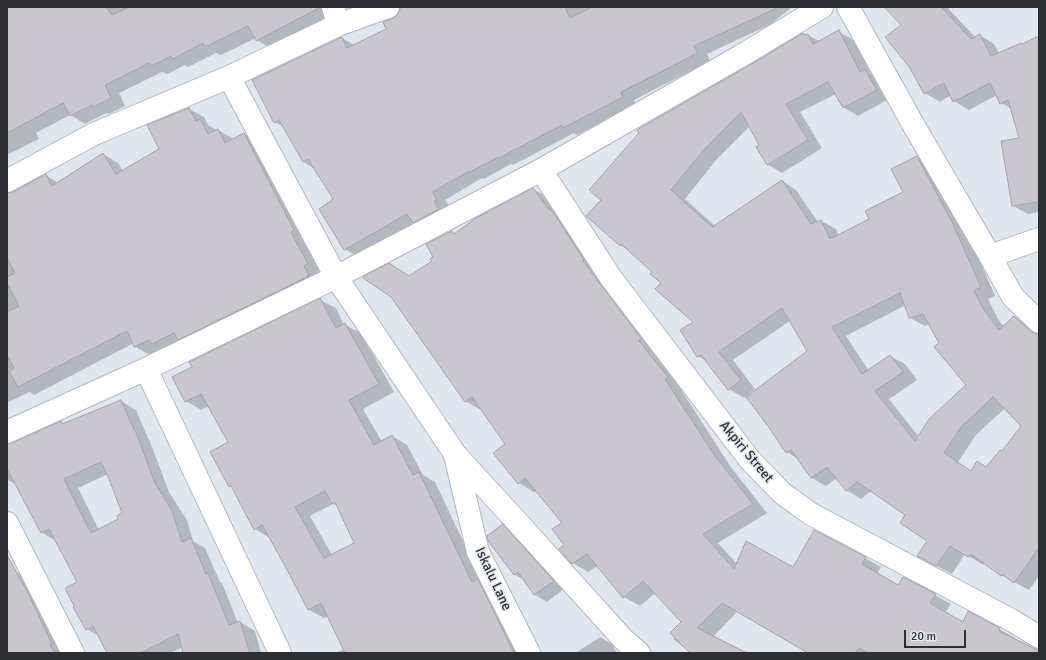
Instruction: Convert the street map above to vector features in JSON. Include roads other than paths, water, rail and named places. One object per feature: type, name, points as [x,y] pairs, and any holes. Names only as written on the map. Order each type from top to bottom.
[{"type":"street","points":[[7,181],[94,134],[228,77],[335,16],[388,7]]},
{"type":"street","points":[[7,432],[146,369],[336,277],[541,170],[739,57],[822,7]]},
{"type":"street","points":[[848,7],[914,126],[1013,297],[1039,322]]},
{"type":"street","points":[[228,77],[336,277],[455,454],[623,639],[639,653]]},
{"type":"street","name":"Akpiri Street","points":[[541,170],[611,278],[750,460],[782,493],[811,514],[1039,637]]},
{"type":"street","points":[[990,256],[1039,238]]},
{"type":"street","points":[[146,369],[280,653]]},
{"type":"street","name":"Iskalu Lane","points":[[455,454],[478,552],[529,653]]},
{"type":"street","points":[[7,523],[73,653]]}]
